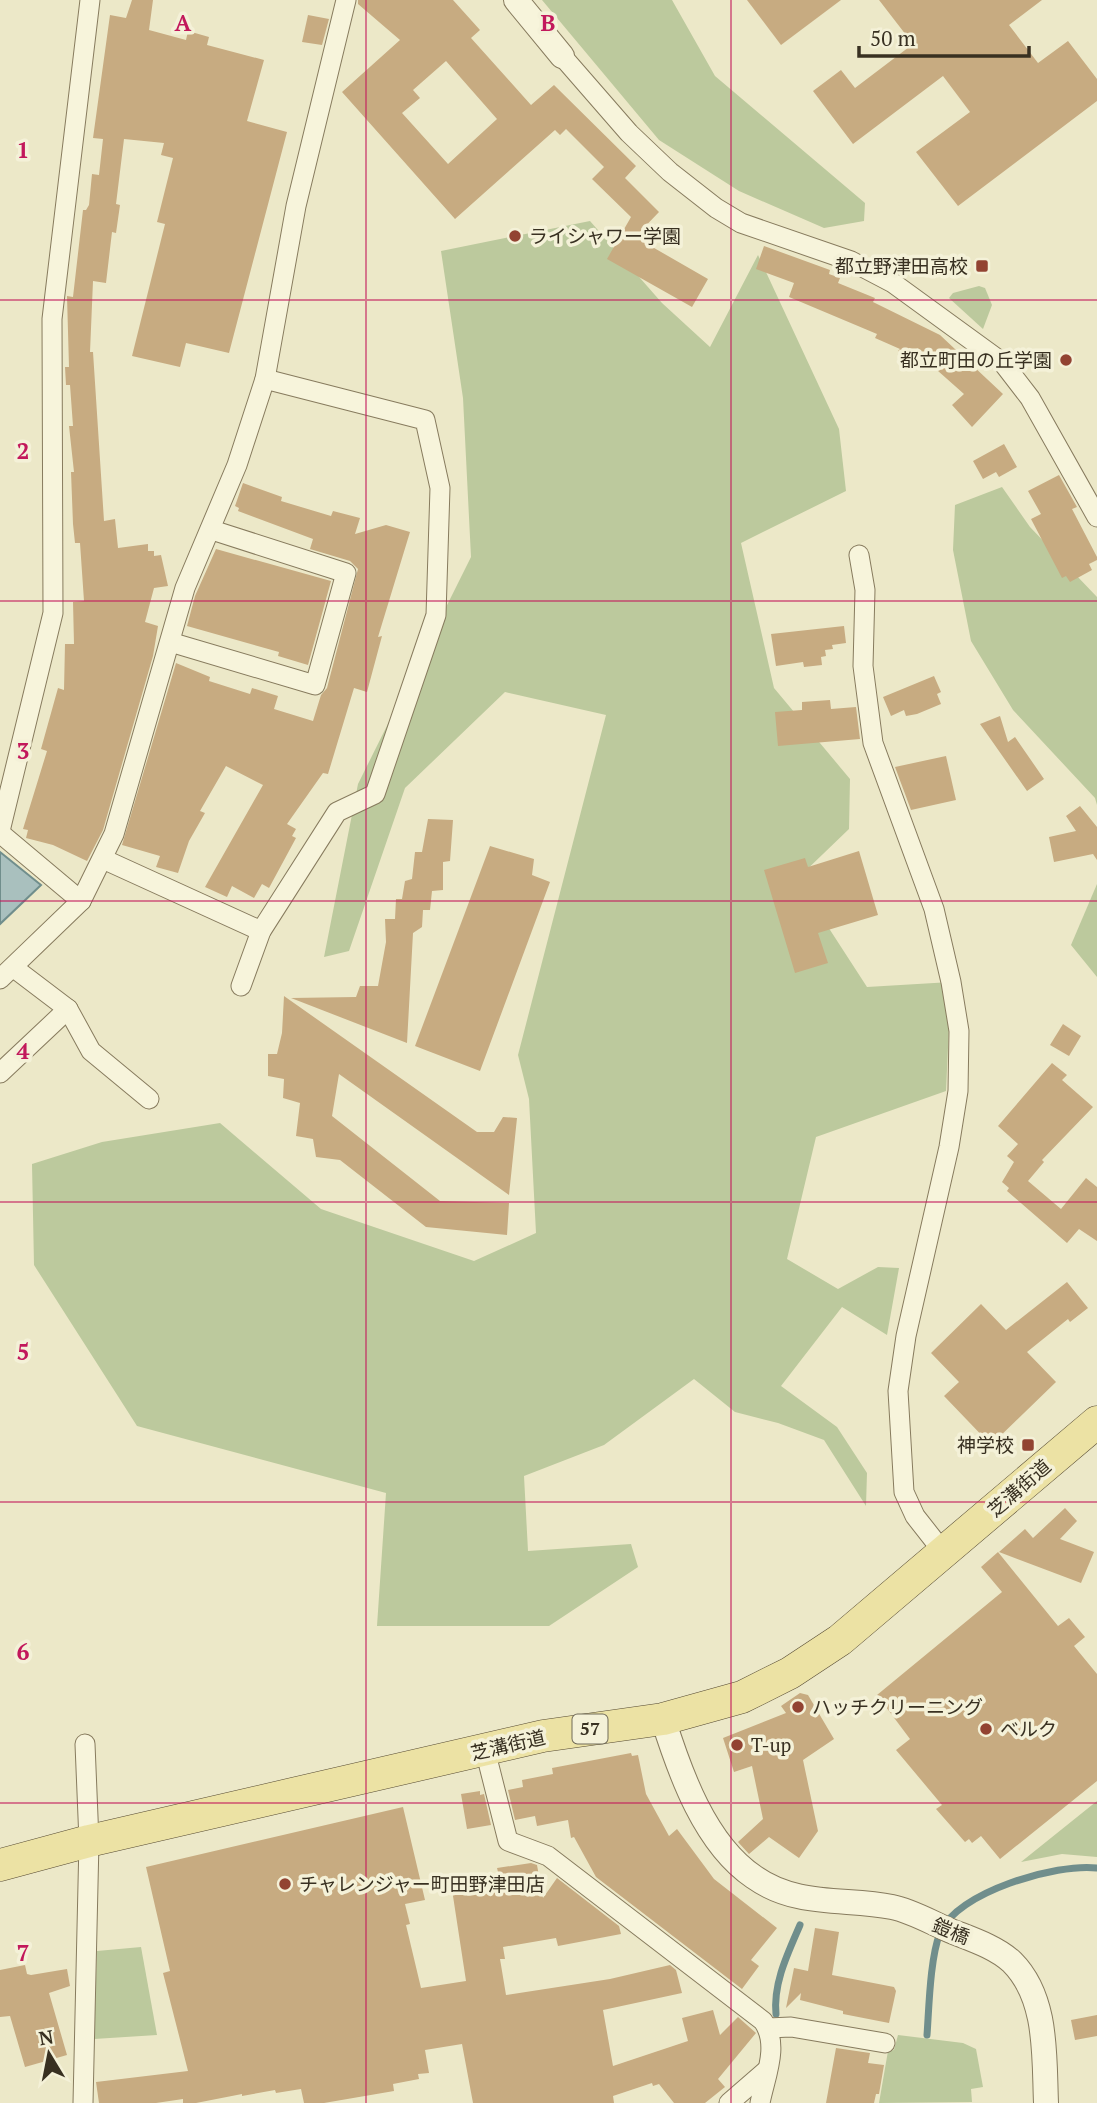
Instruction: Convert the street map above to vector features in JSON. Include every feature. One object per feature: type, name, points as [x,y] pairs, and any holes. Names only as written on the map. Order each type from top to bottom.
[{"type":"main road","name":"芝溝街道","points":[[0,1865],[89,1841],[485,1750],[574,1731],[663,1719],[742,1697],[790,1673],[840,1640],[1097,1422]]},
{"type":"street","points":[[81,901],[0,832],[53,613],[52,320],[90,0]]},
{"type":"street","points":[[149,1099],[91,1051],[68,1009],[7,973],[81,901],[114,834],[185,588],[212,530],[265,379],[296,206],[346,0]]},
{"type":"street","points":[[516,0],[629,133],[670,172],[716,208],[741,223],[851,261],[894,283],[1003,363],[1030,398],[1097,517]]},
{"type":"street","points":[[241,986],[261,931],[337,812],[375,794],[436,615],[440,488],[425,420],[265,379]]},
{"type":"street","points":[[170,642],[315,685],[346,572],[212,530]]},
{"type":"street","points":[[859,555],[865,590],[865,693],[873,743],[933,909],[951,982],[959,1031],[958,1091],[949,1147],[906,1336],[898,1391],[904,1492],[915,1516],[944,1553]]},
{"type":"street","points":[[103,859],[261,931]]},
{"type":"street","points":[[0,1073],[68,1009]]},
{"type":"street","name":"鎧橋","points":[[663,1719],[678,1763],[700,1809],[717,1838],[752,1877],[774,1889],[798,1897],[893,1907],[981,1943],[1008,1959],[1034,1994],[1041,2021],[1046,2103]]},
{"type":"street","points":[[83,2103],[89,1841],[85,1744]]},
{"type":"street","points":[[485,1750],[508,1841],[548,1856],[745,2006],[768,2028],[772,2051],[760,2103]]},
{"type":"street","points":[[768,2028],[791,2027],[885,2043]]},
{"type":"street","points":[[729,2103],[767,2070]]},
{"type":"green space","points":[[542,0],[672,0],[715,76],[865,203],[864,221],[824,228],[739,191],[659,140]]},
{"type":"green space","points":[[590,221],[662,303],[710,347],[758,255],[839,429],[846,491],[741,543],[774,688],[850,779],[849,829],[797,879],[867,987],[951,982],[946,1091],[816,1137],[787,1259],[838,1289],[878,1267],[899,1268],[887,1335],[842,1307],[781,1386],[837,1427],[867,1473],[866,1506],[824,1440],[778,1423],[735,1412],[694,1379],[604,1445],[524,1476],[528,1551],[631,1544],[638,1567],[549,1626],[377,1626],[386,1493],[137,1426],[34,1265],[32,1164],[102,1142],[220,1123],[321,1209],[474,1261],[536,1233],[529,1099],[518,1055],[606,715],[505,692],[405,788],[349,951],[324,957],[358,784],[471,557],[463,398],[441,251]]},
{"type":"green space","points":[[979,286],[985,288],[992,305],[983,329],[949,298],[953,293]]},
{"type":"green space","points":[[1002,487],[1030,527],[1097,597],[1097,805],[1095,798],[1013,710],[971,641],[953,550],[955,505]]},
{"type":"green space","points":[[1097,884],[1097,977],[1071,945]]},
{"type":"green space","points":[[1097,1801],[1097,1857],[1062,1854],[1021,1862]]},
{"type":"green space","points":[[141,1947],[157,2035],[94,2039],[97,1951]]},
{"type":"green space","points":[[898,2035],[963,2043],[976,2049],[983,2087],[971,2089],[972,2102],[879,2103],[888,2051],[894,2050]]},
{"type":"water","points":[[0,852],[41,885],[0,924]]},
{"type":"building","points":[[132,0],[153,0],[149,30],[186,40],[188,31],[209,37],[207,45],[264,60],[247,121],[287,132],[229,353],[186,343],[180,367],[132,356],[165,224],[157,222],[173,158],[161,155],[164,143],[124,139],[116,204],[120,205],[116,233],[112,232],[106,283],[93,281],[90,352],[93,352],[104,521],[115,519],[118,548],[148,544],[148,551],[154,551],[154,556],[161,555],[168,586],[154,588],[145,622],[158,626],[153,656],[103,830],[87,861],[53,845],[26,838],[28,830],[23,829],[47,751],[41,749],[58,688],[64,690],[65,644],[74,644],[73,602],[84,601],[80,543],[75,543],[73,524],[71,472],[74,472],[69,426],[73,426],[70,385],[66,385],[65,367],[69,367],[67,296],[73,297],[83,210],[89,205],[92,174],[99,175],[103,139],[93,138],[110,15],[126,18]]},
{"type":"building","points":[[358,0],[453,0],[480,30],[471,38],[531,105],[554,85],[636,166],[625,178],[659,212],[635,237],[708,279],[692,307],[607,259],[631,217],[592,179],[604,167],[566,129],[560,135],[555,130],[455,219],[342,92],[400,40],[358,4]],"holes":[[[446,61],[497,119],[448,164],[402,113],[420,98],[413,90]]]},
{"type":"building","points":[[747,0],[841,0],[781,45]]},
{"type":"building","points":[[879,0],[1042,0],[1009,25],[1038,63],[1068,41],[1097,79],[1097,101],[958,206],[916,152],[970,112],[943,76],[853,144],[813,91],[841,70],[855,88],[913,44]]},
{"type":"building","points":[[308,15],[329,19],[322,45],[302,42]]},
{"type":"building","points":[[764,246],[830,270],[829,274],[840,278],[838,283],[875,298],[873,302],[940,335],[1003,394],[972,427],[952,405],[964,394],[920,355],[916,363],[898,351],[900,349],[875,338],[877,334],[789,297],[794,283],[756,269]]},
{"type":"building","points":[[1004,444],[1017,467],[999,477],[996,472],[983,479],[973,461]]},
{"type":"building","points":[[1059,475],[1077,507],[1072,509],[1097,557],[1097,560],[1089,564],[1092,570],[1070,582],[1066,576],[1062,578],[1031,519],[1041,514],[1028,491]]},
{"type":"building","points":[[243,483],[282,497],[281,501],[331,516],[333,511],[360,518],[355,534],[386,525],[410,532],[378,637],[382,636],[367,692],[354,688],[328,774],[323,773],[287,824],[296,829],[292,836],[296,838],[269,888],[262,884],[254,898],[232,886],[227,897],[205,887],[263,785],[226,766],[200,811],[205,813],[189,841],[178,873],[156,867],[160,856],[122,845],[176,663],[210,677],[209,681],[250,694],[252,688],[278,696],[274,709],[313,721],[321,695],[327,688],[358,569],[350,561],[310,549],[313,539],[238,511],[239,508],[235,506]]},
{"type":"building","points":[[216,549],[331,581],[308,665],[278,656],[279,652],[187,626],[195,596]]},
{"type":"building","points":[[844,626],[846,643],[832,645],[833,649],[825,650],[826,656],[821,657],[822,665],[804,667],[803,662],[776,666],[771,634]]},
{"type":"building","points":[[934,676],[941,692],[937,694],[941,704],[917,714],[906,716],[904,710],[891,716],[883,697]]},
{"type":"building","points":[[830,700],[831,709],[856,707],[860,739],[778,746],[775,712],[802,710],[802,702]]},
{"type":"building","points":[[1000,716],[1008,742],[1015,737],[1044,779],[1027,791],[980,724]]},
{"type":"building","points":[[946,756],[956,800],[911,810],[895,767]]},
{"type":"building","points":[[1080,806],[1097,827],[1097,860],[1093,854],[1054,862],[1049,837],[1076,831],[1066,816]]},
{"type":"building","points":[[428,819],[453,820],[450,861],[443,862],[443,890],[432,891],[430,910],[423,910],[422,927],[413,933],[407,1043],[291,998],[356,997],[360,986],[378,986],[386,942],[385,919],[395,919],[396,899],[402,899],[405,881],[412,879],[415,852],[422,852]]},
{"type":"building","points":[[490,846],[534,859],[532,875],[550,882],[480,1071],[415,1046]]},
{"type":"building","points":[[859,851],[878,915],[818,933],[828,963],[795,973],[764,870],[805,858],[808,867]]},
{"type":"building","points":[[284,996],[477,1132],[494,1132],[503,1117],[517,1118],[509,1195],[339,1074],[332,1116],[440,1201],[509,1203],[507,1235],[426,1227],[340,1160],[316,1157],[313,1139],[296,1136],[300,1103],[283,1098],[284,1079],[268,1076],[268,1054],[277,1054],[282,1033]]},
{"type":"building","points":[[1063,1024],[1081,1036],[1069,1056],[1050,1045]]},
{"type":"building","points":[[1052,1063],[1067,1075],[1062,1080],[1093,1107],[1042,1160],[1044,1162],[1028,1181],[1061,1209],[1086,1178],[1097,1187],[1097,1241],[1079,1229],[1067,1243],[1007,1191],[1009,1188],[1002,1182],[1014,1162],[1007,1156],[1018,1144],[998,1126]]},
{"type":"building","points":[[1067,1282],[1088,1308],[1070,1322],[1068,1319],[1027,1352],[1056,1382],[991,1445],[944,1396],[959,1382],[931,1353],[981,1304],[1006,1330]]},
{"type":"building","points":[[1065,1508],[1077,1521],[1060,1539],[1094,1552],[1081,1583],[999,1552],[1025,1529],[1033,1538]]},
{"type":"building","points":[[998,1552],[1058,1626],[1069,1618],[1085,1637],[1074,1646],[1097,1674],[1097,1781],[1000,1859],[981,1836],[972,1843],[969,1839],[965,1842],[936,1809],[942,1805],[896,1750],[910,1739],[877,1695],[1002,1592],[981,1567]]},
{"type":"building","points":[[800,1693],[808,1695],[834,1739],[803,1760],[818,1831],[799,1858],[769,1837],[749,1854],[738,1842],[763,1819],[752,1766],[734,1772],[723,1738],[786,1713],[781,1706]]},
{"type":"building","points":[[631,1753],[632,1756],[638,1755],[646,1794],[669,1836],[677,1829],[714,1879],[777,1928],[751,1960],[759,1966],[742,1989],[596,1877],[574,1837],[571,1838],[568,1820],[537,1826],[535,1816],[515,1820],[508,1790],[523,1787],[522,1780],[553,1774],[552,1768]]},
{"type":"building","points":[[480,1791],[480,1795],[484,1794],[491,1825],[467,1829],[461,1794]]},
{"type":"building","points":[[403,1807],[425,1900],[405,1904],[410,1924],[406,1925],[421,1988],[466,1981],[451,1883],[499,1876],[497,1868],[531,1863],[537,1865],[543,1898],[557,1878],[619,1926],[621,1934],[558,1946],[556,1938],[503,1947],[505,1959],[500,1959],[506,1995],[610,1979],[670,1965],[676,1970],[682,1993],[603,2010],[613,2066],[688,2041],[682,2018],[713,2010],[720,2035],[738,2017],[756,2033],[718,2079],[725,2087],[705,2103],[674,2103],[659,2084],[653,2086],[652,2083],[613,2096],[614,2103],[473,2103],[462,2044],[425,2050],[429,2073],[418,2074],[419,2079],[393,2084],[394,2091],[324,2103],[304,2103],[301,2089],[242,2094],[196,2103],[183,2103],[183,2099],[156,2103],[99,2103],[96,2082],[188,2071],[163,1973],[170,1971],[146,1867]]},
{"type":"building","points":[[815,1928],[839,1932],[832,1975],[894,1987],[896,1991],[889,2023],[843,2014],[843,2011],[800,2000],[801,1993],[786,2008],[794,1968],[808,1971]]},
{"type":"building","points":[[25,1965],[27,1974],[31,1975],[67,1969],[70,1986],[49,1993],[67,2055],[25,2067],[10,2016],[0,2017],[0,1970]]},
{"type":"building","points":[[1097,2015],[1097,2036],[1075,2040],[1071,2020]]},
{"type":"building","points":[[836,2048],[870,2053],[868,2063],[884,2065],[879,2094],[876,2094],[874,2103],[826,2103]]},
{"type":"waterway","points":[[927,2035],[934,1956],[940,1933],[950,1918],[986,1893],[1010,1883],[1058,1870],[1097,1868]]},
{"type":"waterway","points":[[776,2014],[779,1980],[800,1925]]},
{"type":"place","name":"ライシャワー学園","points":[[515,236]]},
{"type":"place","name":"都立野津田高校","points":[[982,266]]},
{"type":"place","name":"都立町田の丘学園","points":[[1066,360]]},
{"type":"place","name":"神学校","points":[[1028,1445]]},
{"type":"place","name":"ハッチクリーニング","points":[[798,1707]]},
{"type":"place","name":"ベルク","points":[[986,1729]]},
{"type":"place","name":"T-up","points":[[737,1745]]},
{"type":"place","name":"チャレンジャー町田野津田店","points":[[285,1884]]}]
